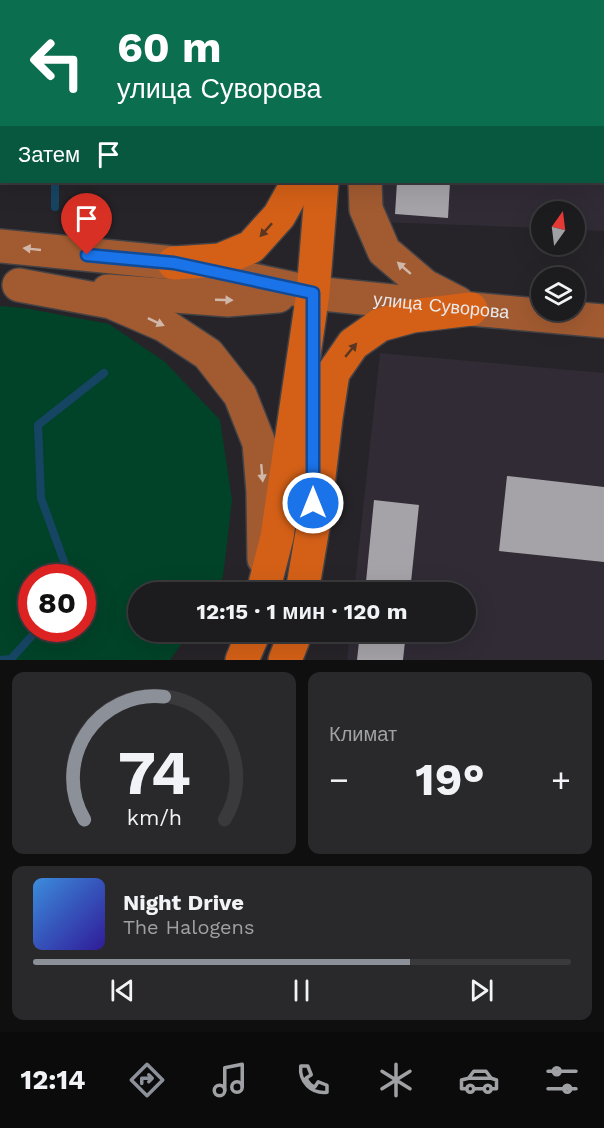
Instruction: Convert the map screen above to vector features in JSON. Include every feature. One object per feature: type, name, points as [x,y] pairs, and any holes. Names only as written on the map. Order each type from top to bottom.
[{"type":"highway","points":[[174,263],[220,260],[251,247],[279,216],[297,183]]},
{"type":"highway","points":[[265,582],[277,537],[313,293],[322,183]]},
{"type":"highway","points":[[313,293],[313,527]]},
{"type":"highway","points":[[304,582],[333,374],[353,345],[380,325],[413,316],[471,309]]},
{"type":"highway","points":[[242,660],[250,642]]},
{"type":"highway","points":[[285,660],[292,642]]},
{"type":"main road","points":[[365,183],[366,209],[384,251],[425,286],[471,309]]},
{"type":"main road","name":"улица Суворова","points":[[0,246],[174,263],[313,293],[604,321]]},
{"type":"main road","name":"улица Суворова","points":[[10,284],[228,300],[313,293]]},
{"type":"main road","points":[[10,284],[111,302],[164,325],[208,354],[240,395],[259,443],[263,492],[263,582]]},
{"type":"shaded area","points":[[383,183],[604,183],[604,231],[585,230],[585,201],[531,201],[531,228],[379,222]]},
{"type":"shaded area","points":[[380,353],[604,373],[604,660],[347,660],[349,642],[476,642],[476,582],[355,582]]},
{"type":"green space","points":[[0,306],[24,308],[109,324],[165,362],[220,420],[232,500],[223,577],[220,582],[128,582],[128,642],[183,642],[170,660],[0,660]]},
{"type":"building","points":[[397,183],[450,183],[448,218],[395,214]]},
{"type":"building","points":[[507,476],[604,487],[604,562],[499,551]]},
{"type":"building","points":[[374,500],[419,505],[411,582],[366,582]]},
{"type":"building","points":[[359,642],[405,642],[403,660],[357,660]]},
{"type":"waterway","points":[[55,183],[55,207]]},
{"type":"waterway","points":[[65,564],[41,498],[38,425],[104,373]]},
{"type":"waterway","points":[[0,660],[11,659],[26,642]]},
{"type":"route","points":[[87,255],[174,263],[313,293],[313,503]]}]
